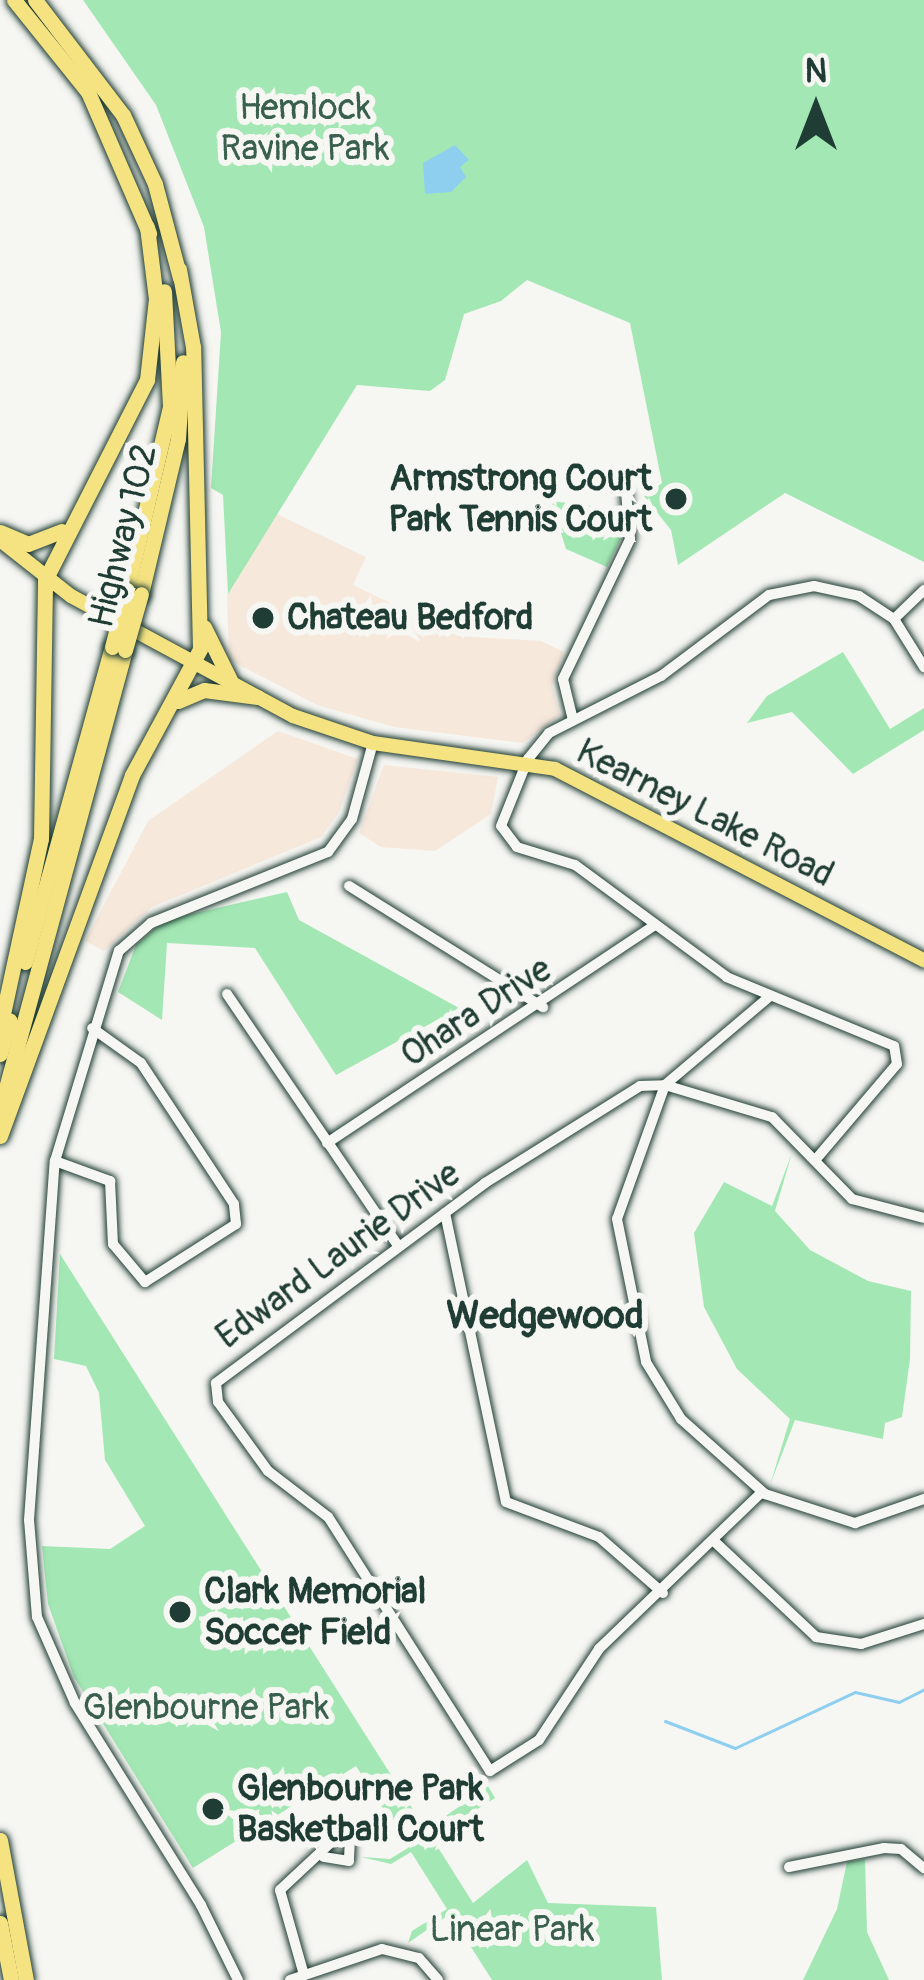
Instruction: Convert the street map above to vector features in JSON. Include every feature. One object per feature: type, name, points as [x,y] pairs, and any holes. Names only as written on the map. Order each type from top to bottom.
[{"type":"highway","name":"Highway 102","points":[[14,0],[88,92],[147,227],[166,304],[170,406],[134,592]]},
{"type":"highway","name":"Highway 102","points":[[0,1110],[180,422],[179,269],[155,184],[123,116],[35,0]]},
{"type":"highway","points":[[0,1028],[40,839],[45,580],[73,520],[132,419],[146,380],[156,299],[147,227]]},
{"type":"highway","points":[[0,1136],[132,775],[196,663],[203,624],[193,347],[179,269]]},
{"type":"highway","points":[[0,536],[42,543],[73,520]]},
{"type":"highway","points":[[203,624],[232,684]]},
{"type":"highway","name":"Highway 102","points":[[0,1054],[119,649]]},
{"type":"highway","points":[[175,703],[204,690],[257,697]]},
{"type":"highway","points":[[0,1840],[26,1980]]},
{"type":"highway","points":[[0,1923],[11,1980]]},
{"type":"main road","name":"Kearney Lake Road","points":[[0,536],[45,580],[257,697],[373,743],[528,759],[620,798],[924,960]]},
{"type":"street","points":[[573,720],[563,679],[630,539],[626,491]]},
{"type":"street","points":[[817,1158],[898,1057],[884,1041],[769,997],[655,925],[575,865],[505,838],[501,826],[528,759],[573,720],[661,676],[769,595],[834,589],[894,619],[924,667]]},
{"type":"street","points":[[894,619],[924,590]]},
{"type":"street","points":[[238,1980],[192,1889],[76,1703],[37,1617],[29,1520],[55,1161],[109,967],[151,923],[328,852],[352,819],[373,743]]},
{"type":"street","points":[[349,886],[543,1007]]},
{"type":"street","name":"Ohara Drive","points":[[327,1143],[543,1007],[655,925]]},
{"type":"street","points":[[227,994],[398,1246]]},
{"type":"street","points":[[769,997],[665,1085],[616,1219],[622,1265],[662,1397],[761,1492],[855,1523],[924,1499]]},
{"type":"street","points":[[55,1161],[110,1181],[113,1244],[145,1282],[236,1224],[234,1204],[141,1063],[92,1028]]},
{"type":"street","points":[[665,1085],[772,1118],[817,1158],[852,1199],[924,1219]]},
{"type":"street","name":"Edward Laurie Drive","points":[[663,1593],[598,1649],[539,1740],[490,1771],[328,1516],[268,1471],[214,1393],[230,1371],[580,1118],[640,1086],[665,1085]]},
{"type":"street","points":[[445,1213],[506,1502],[598,1537],[663,1593],[761,1492]]},
{"type":"street","points":[[716,1542],[816,1637],[861,1644],[924,1624]]},
{"type":"street","points":[[789,1867],[884,1848],[901,1849],[924,1868]]},
{"type":"street","points":[[304,1975],[280,1890],[294,1871],[323,1857]]},
{"type":"street","points":[[290,1980],[382,1949],[419,1958],[438,1980]]},
{"type":"shaded area","points":[[277,514],[366,557],[353,585],[458,636],[541,641],[564,652],[552,686],[560,715],[523,743],[394,727],[317,705],[229,660],[227,594]]},
{"type":"shaded area","points":[[278,731],[358,759],[339,812],[321,837],[152,907],[104,951],[85,941],[148,821]]},
{"type":"shaded area","points":[[384,765],[498,777],[491,814],[435,851],[381,847],[359,833]]},
{"type":"green space","name":"Hemlock Ravine Park","points":[[83,0],[924,0],[924,562],[785,493],[678,565],[671,530],[644,496],[662,483],[630,323],[527,280],[501,301],[464,314],[445,380],[430,391],[357,385],[228,594],[223,495],[211,488],[221,332],[204,227],[156,105]]},
{"type":"green space","points":[[551,501],[616,509],[622,536],[607,567],[566,549]]},
{"type":"green space","points":[[843,652],[890,729],[924,708],[924,730],[853,774],[792,712],[747,723],[767,696]]},
{"type":"green space","points":[[287,892],[299,920],[459,1008],[336,1075],[255,948],[167,943],[162,1020],[118,992],[136,945],[165,920]]},
{"type":"green space","points":[[792,1153],[775,1211],[810,1250],[868,1281],[911,1291],[910,1359],[902,1417],[885,1423],[883,1439],[795,1420],[770,1485],[790,1419],[737,1369],[704,1307],[694,1233],[724,1182],[772,1206]]},
{"type":"green space","points":[[60,1254],[426,1830],[488,1786],[495,1798],[432,1838],[473,1903],[527,1860],[548,1903],[656,1907],[662,1980],[492,1980],[450,1914],[408,1943],[412,1931],[447,1909],[411,1852],[391,1864],[361,1857],[390,1859],[408,1848],[356,1766],[193,1868],[74,1677],[48,1604],[42,1546],[110,1549],[145,1526],[105,1460],[99,1393],[86,1366],[54,1359]]},
{"type":"green space","points":[[865,1859],[867,1932],[889,1980],[803,1980],[837,1909],[847,1862]]},
{"type":"water","points":[[455,145],[469,160],[460,167],[466,177],[451,192],[425,194],[423,163]]},
{"type":"waterway","points":[[665,1721],[735,1748],[855,1692],[899,1702],[924,1689]]},
{"type":"place","name":"Armstrong Court Park Tennis Court","points":[[676,499]]},
{"type":"place","name":"Chateau Bedford","points":[[263,618]]},
{"type":"place","name":"Clark Memorial Soccer Field","points":[[180,1612]]},
{"type":"place","name":"Glenbourne Park Basketball Court","points":[[213,1809]]},
{"type":"district","name":"Wedgewood","points":[[545,1316]]},
{"type":"park label","name":"Glenbourne Park","points":[[206,1708]]},
{"type":"park label","name":"Linear Park","points":[[512,1930]]}]
